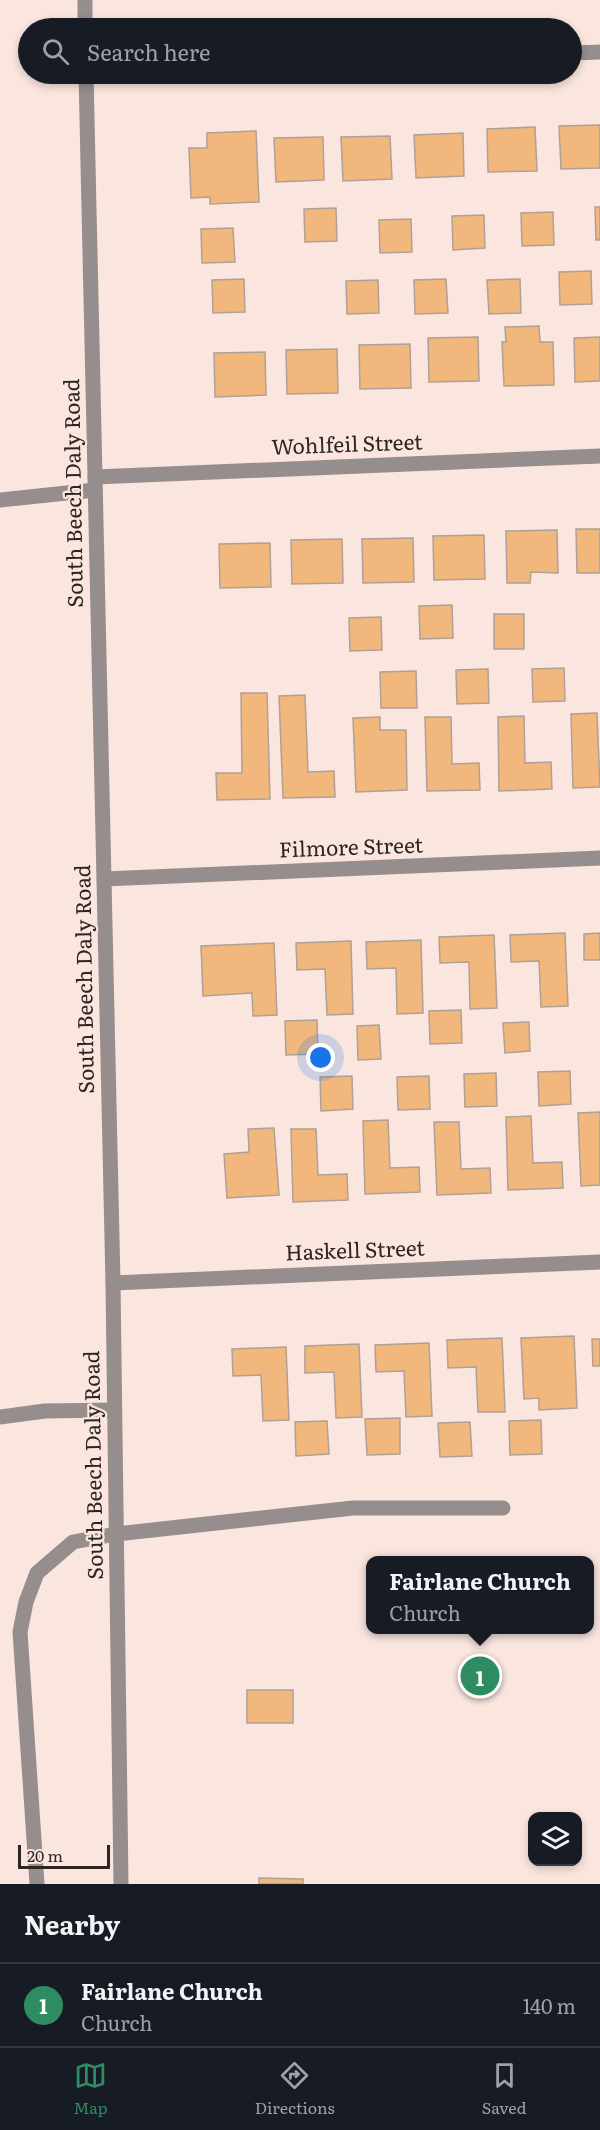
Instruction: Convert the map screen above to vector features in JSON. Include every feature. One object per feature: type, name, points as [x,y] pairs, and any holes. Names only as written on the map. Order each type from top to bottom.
[{"type":"street","points":[[85,0],[85,18]]},
{"type":"street","points":[[582,53],[600,52]]},
{"type":"street","name":"South Beech Daly Road","points":[[86,84],[113,1282],[121,1884]]},
{"type":"street","name":"Wohlfeil Street","points":[[0,500],[95,483],[600,456]]},
{"type":"street","name":"Filmore Street","points":[[104,879],[600,858]]},
{"type":"street","name":"Haskell Street","points":[[113,1282],[600,1262]]},
{"type":"street","points":[[0,1418],[45,1411],[114,1410]]},
{"type":"street","points":[[37,1884],[21,1644],[26,1602],[37,1573],[73,1542],[116,1534],[353,1508],[503,1508]]},
{"type":"building","points":[[600,125],[600,168],[561,169],[559,126]]},
{"type":"building","points":[[535,127],[537,171],[488,172],[487,129]]},
{"type":"building","points":[[256,131],[259,202],[210,204],[210,197],[191,198],[189,148],[207,148],[207,133]]},
{"type":"building","points":[[463,133],[464,176],[416,178],[414,135]]},
{"type":"building","points":[[390,136],[392,179],[343,181],[341,137]]},
{"type":"building","points":[[323,137],[324,180],[276,182],[274,138]]},
{"type":"building","points":[[595,207],[600,207],[600,240],[596,240]]},
{"type":"building","points":[[336,208],[337,241],[305,242],[304,209]]},
{"type":"building","points":[[553,212],[554,245],[522,246],[521,213]]},
{"type":"building","points":[[484,215],[485,248],[453,250],[452,216]]},
{"type":"building","points":[[411,219],[412,252],[380,253],[379,220]]},
{"type":"building","points":[[233,228],[235,262],[202,263],[201,229]]},
{"type":"building","points":[[591,271],[592,304],[560,305],[559,272]]},
{"type":"building","points":[[244,279],[245,312],[213,313],[212,280]]},
{"type":"building","points":[[446,279],[448,313],[415,314],[414,280]]},
{"type":"building","points":[[520,279],[521,313],[489,314],[487,280]]},
{"type":"building","points":[[378,280],[379,313],[347,314],[346,281]]},
{"type":"building","points":[[539,326],[540,342],[553,342],[554,385],[504,386],[502,342],[506,342],[505,327]]},
{"type":"building","points":[[478,337],[479,381],[429,382],[428,338]]},
{"type":"building","points":[[600,337],[600,381],[575,382],[574,338]]},
{"type":"building","points":[[410,344],[411,388],[360,389],[359,345]]},
{"type":"building","points":[[337,349],[338,393],[287,394],[286,350]]},
{"type":"building","points":[[265,352],[266,395],[215,397],[214,353]]},
{"type":"building","points":[[576,529],[600,529],[600,573],[577,573]]},
{"type":"building","points":[[557,530],[558,573],[531,572],[530,583],[507,583],[506,531]]},
{"type":"building","points":[[484,535],[485,579],[434,580],[433,536]]},
{"type":"building","points":[[413,538],[414,582],[363,583],[362,539]]},
{"type":"building","points":[[342,539],[343,583],[292,584],[291,540]]},
{"type":"building","points":[[270,543],[271,587],[220,588],[219,544]]},
{"type":"building","points":[[452,605],[453,638],[420,639],[419,606]]},
{"type":"building","points":[[494,614],[524,614],[524,649],[494,649]]},
{"type":"building","points":[[381,617],[382,650],[350,651],[349,618]]},
{"type":"building","points":[[564,668],[565,701],[533,702],[532,669]]},
{"type":"building","points":[[488,669],[489,703],[457,704],[456,670]]},
{"type":"building","points":[[416,671],[417,708],[381,708],[380,672]]},
{"type":"building","points":[[241,693],[267,693],[270,799],[217,800],[216,773],[242,773]]},
{"type":"building","points":[[305,695],[308,772],[334,771],[335,797],[283,798],[279,696]]},
{"type":"building","points":[[597,713],[600,787],[573,788],[571,714]]},
{"type":"building","points":[[524,716],[525,763],[551,762],[552,789],[499,791],[498,717]]},
{"type":"building","points":[[380,717],[380,730],[406,730],[407,790],[356,792],[353,718]]},
{"type":"building","points":[[425,717],[451,717],[452,764],[479,763],[480,790],[427,791]]},
{"type":"building","points":[[565,933],[568,1006],[541,1007],[539,961],[511,962],[510,935]]},
{"type":"building","points":[[600,933],[600,960],[584,960],[584,934]]},
{"type":"building","points":[[494,935],[497,1008],[470,1009],[469,962],[440,963],[439,937]]},
{"type":"building","points":[[421,940],[423,1013],[397,1014],[396,968],[367,969],[366,942]]},
{"type":"building","points":[[351,941],[353,1014],[327,1015],[325,969],[297,970],[296,943]]},
{"type":"building","points":[[274,943],[277,1015],[253,1016],[252,993],[203,996],[201,946]]},
{"type":"building","points":[[461,1010],[462,1043],[430,1044],[429,1011]]},
{"type":"building","points":[[317,1020],[318,1054],[286,1055],[285,1021]]},
{"type":"building","points":[[529,1022],[530,1051],[505,1053],[503,1023]]},
{"type":"building","points":[[379,1025],[381,1059],[358,1060],[357,1026]]},
{"type":"building","points":[[570,1071],[571,1104],[539,1106],[538,1072]]},
{"type":"building","points":[[496,1073],[497,1106],[465,1107],[464,1074]]},
{"type":"building","points":[[352,1076],[353,1109],[321,1111],[320,1077]]},
{"type":"building","points":[[429,1076],[430,1109],[398,1110],[397,1077]]},
{"type":"building","points":[[600,1112],[600,1185],[581,1186],[578,1113]]},
{"type":"building","points":[[531,1116],[533,1163],[562,1162],[563,1188],[508,1190],[506,1117]]},
{"type":"building","points":[[388,1120],[390,1168],[419,1167],[420,1192],[365,1194],[363,1121]]},
{"type":"building","points":[[434,1122],[459,1122],[461,1169],[490,1168],[491,1193],[437,1195]]},
{"type":"building","points":[[274,1128],[279,1195],[227,1198],[224,1154],[249,1152],[248,1129]]},
{"type":"building","points":[[291,1129],[316,1129],[318,1175],[347,1174],[348,1200],[293,1202]]},
{"type":"building","points":[[574,1336],[577,1408],[539,1410],[539,1398],[524,1399],[521,1338]]},
{"type":"building","points":[[502,1338],[505,1412],[478,1412],[476,1367],[448,1368],[447,1340]]},
{"type":"building","points":[[592,1339],[600,1339],[600,1366],[593,1366]]},
{"type":"building","points":[[429,1343],[432,1416],[406,1417],[404,1371],[376,1372],[375,1345]]},
{"type":"building","points":[[359,1344],[362,1417],[336,1418],[334,1372],[305,1373],[305,1346]]},
{"type":"building","points":[[286,1347],[289,1420],[263,1421],[261,1375],[233,1376],[232,1349]]},
{"type":"building","points":[[400,1418],[400,1454],[367,1455],[365,1419]]},
{"type":"building","points":[[541,1420],[542,1454],[510,1455],[509,1421]]},
{"type":"building","points":[[327,1421],[329,1454],[296,1456],[295,1422]]},
{"type":"building","points":[[470,1422],[472,1456],[440,1457],[438,1423]]},
{"type":"building","points":[[247,1690],[293,1690],[293,1723],[247,1723]]},
{"type":"building","points":[[259,1878],[303,1879],[303,1884],[259,1884]]},
{"type":"place","name":"Fairlane Church","points":[[480,1676]]}]
